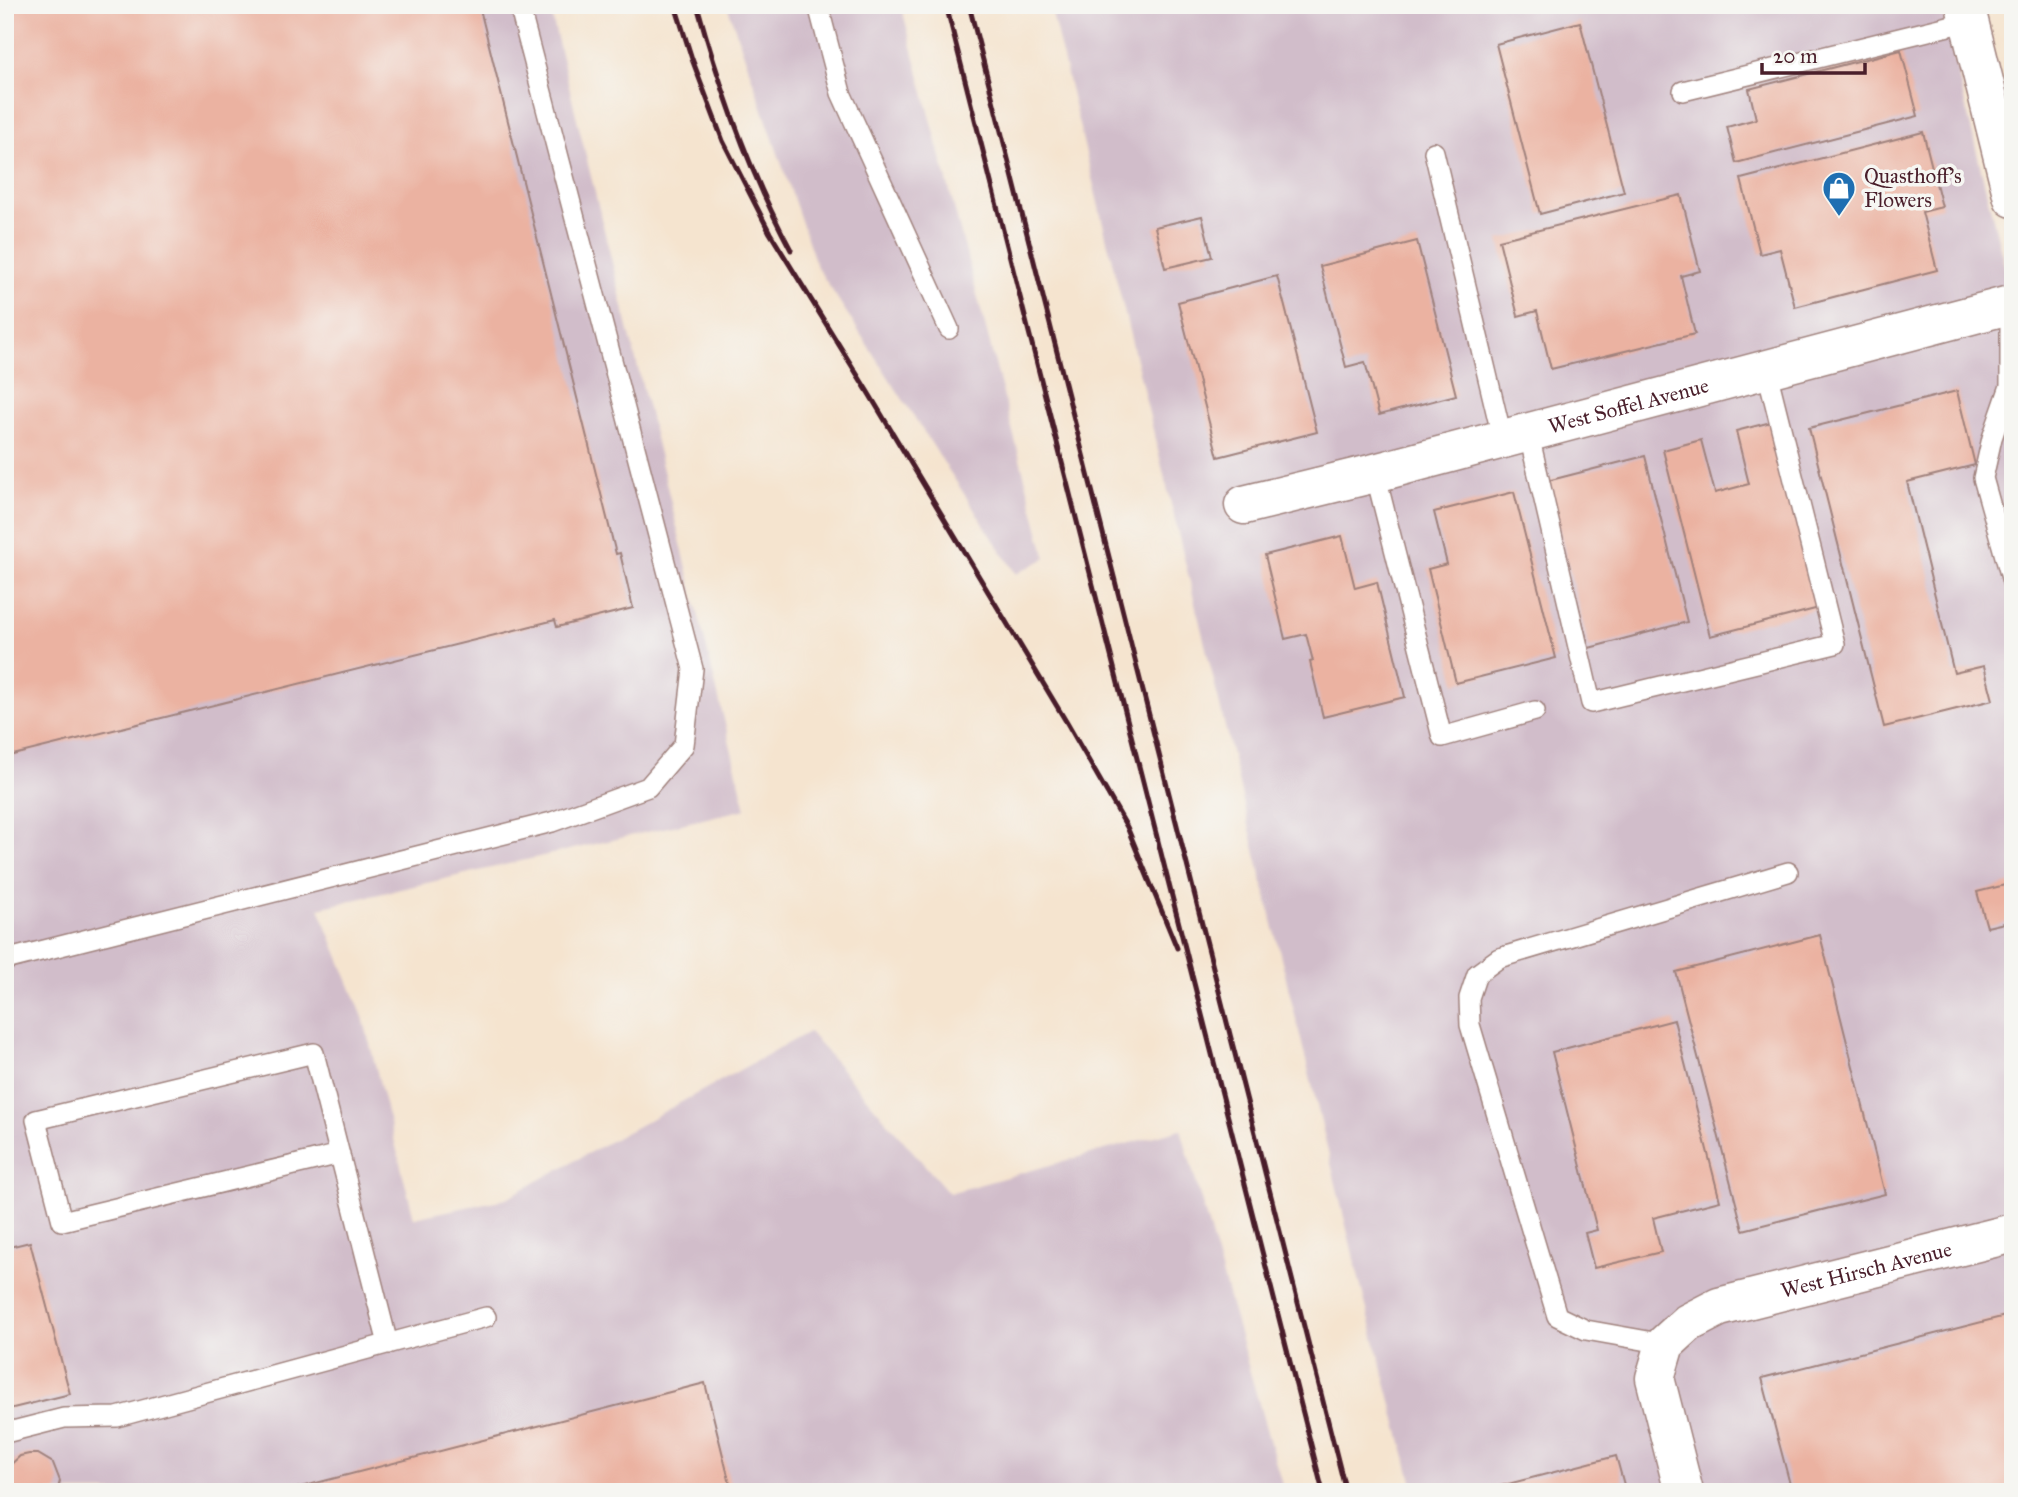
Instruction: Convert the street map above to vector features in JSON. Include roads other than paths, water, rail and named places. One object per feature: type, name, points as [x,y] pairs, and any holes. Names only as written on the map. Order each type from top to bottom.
[{"type":"street","points":[[1967,13],[2013,198]]},
{"type":"street","name":"West Soffel Avenue","points":[[1244,505],[2011,304]]},
{"type":"street","name":"West Hirsch Avenue","points":[[1665,1344],[1688,1323],[1719,1307],[2013,1233]]},
{"type":"street","points":[[1665,1344],[1655,1378],[1684,1492]]},
{"type":"lane","points":[[5,960],[552,822],[648,786],[684,745],[694,669],[519,5]]},
{"type":"lane","points":[[818,5],[841,93],[948,329]]},
{"type":"lane","points":[[1683,91],[1967,13]]},
{"type":"lane","points":[[1434,152],[1591,703],[1835,644],[1766,368]]},
{"type":"lane","points":[[2011,304],[2010,386],[1992,438],[1983,478],[2013,585]]},
{"type":"lane","points":[[1375,472],[1442,737],[1535,711]]},
{"type":"lane","points":[[1665,1344],[1586,1330],[1557,1316],[1470,1025],[1469,998],[1476,974],[1500,958],[1788,872]]},
{"type":"lane","points":[[340,1154],[62,1221],[36,1120],[314,1053],[340,1154],[388,1344]]},
{"type":"lane","points":[[5,1433],[64,1418],[117,1417],[486,1317]]},
{"type":"railway","points":[[675,5],[723,141],[770,233],[1067,723],[1127,827],[1177,948]]},
{"type":"railway","points":[[697,5],[737,130],[762,191],[791,250]]},
{"type":"railway","points":[[946,5],[1323,1492]]},
{"type":"railway","points":[[969,5],[1346,1492]]},
{"type":"place","name":"Quasthoff's Flowers","points":[[1839,218]]}]
